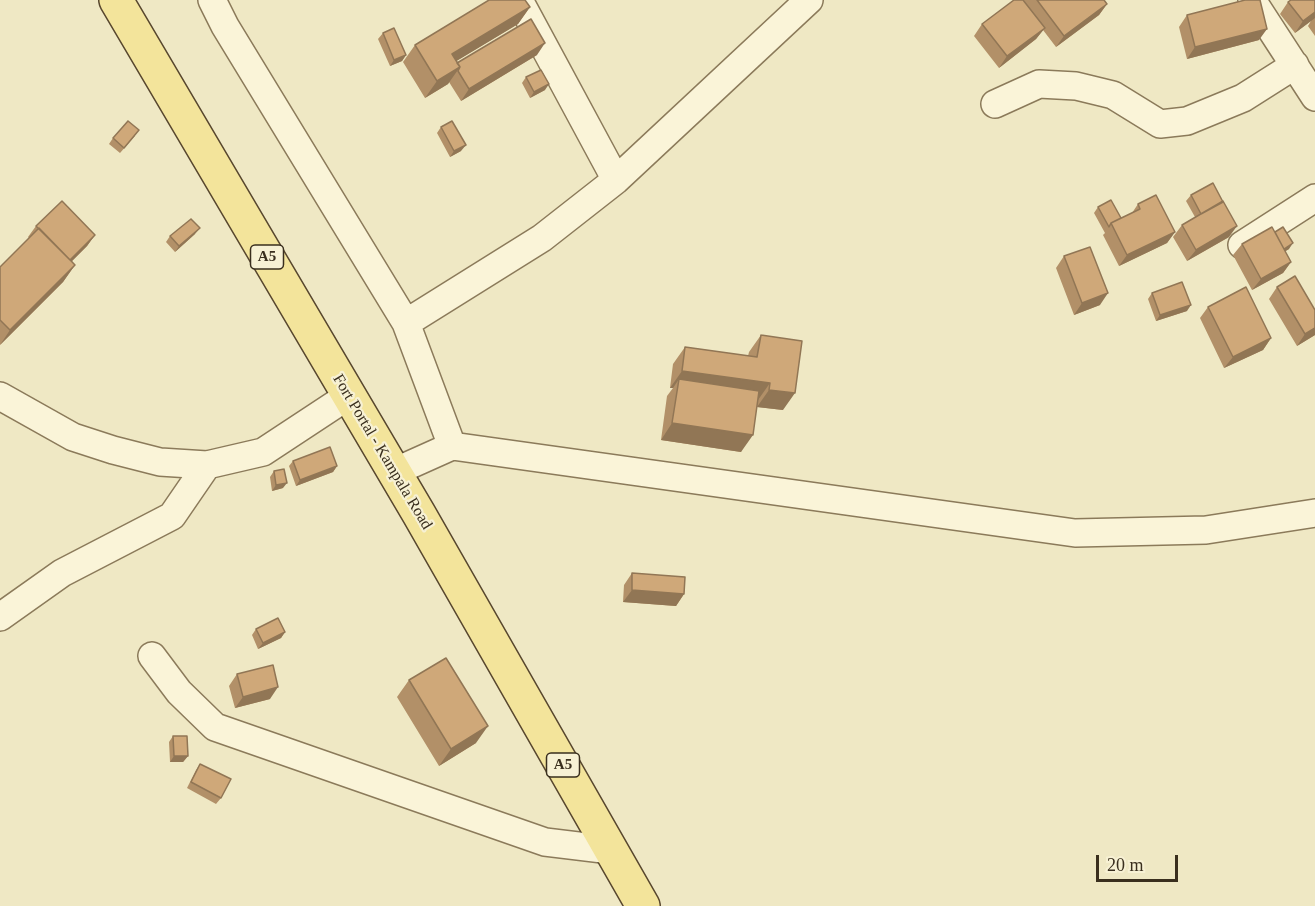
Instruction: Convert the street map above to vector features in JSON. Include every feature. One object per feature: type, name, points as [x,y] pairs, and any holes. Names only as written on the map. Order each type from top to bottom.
[{"type":"main road","name":"Fort Portal - Kampala Road","points":[[116,0],[419,514],[643,906]]},
{"type":"street","points":[[212,0],[225,26],[406,323],[452,446]]},
{"type":"street","points":[[519,0],[616,180]]},
{"type":"street","points":[[406,323],[542,238],[616,180],[809,0]]},
{"type":"street","points":[[1252,0],[1315,97]]},
{"type":"street","points":[[995,105],[1039,84],[1076,86],[1113,95],[1160,124],[1187,121],[1243,98],[1294,65]]},
{"type":"street","points":[[1242,245],[1315,198]]},
{"type":"street","points":[[0,396],[73,437],[112,450],[160,462],[207,465],[263,452],[348,396]]},
{"type":"street","points":[[394,472],[452,446],[1075,533],[1206,530],[1315,513]]},
{"type":"street","points":[[0,617],[62,573],[172,516],[207,465]]},
{"type":"street","points":[[152,656],[179,692],[215,727],[545,842],[611,850]]},
{"type":"building","points":[[489,0],[525,0],[530,7],[452,54],[460,67],[437,81],[415,45]]},
{"type":"building","points":[[1014,0],[1023,0],[1045,28],[1007,56],[982,24]]},
{"type":"building","points":[[1037,0],[1104,0],[1107,4],[1064,36]]},
{"type":"building","points":[[1245,0],[1260,0],[1267,29],[1195,47],[1187,15]]},
{"type":"building","points":[[1315,0],[1315,12],[1303,21],[1288,2]]},
{"type":"building","points":[[531,19],[545,43],[469,89],[458,71],[460,67],[457,63]]},
{"type":"building","points":[[394,28],[406,55],[394,60],[383,33]]},
{"type":"building","points":[[541,70],[549,84],[534,92],[526,77]]},
{"type":"building","points":[[128,121],[139,130],[124,148],[113,138]]},
{"type":"building","points":[[452,121],[466,145],[454,151],[441,127]]},
{"type":"building","points":[[1213,183],[1223,202],[1201,214],[1191,195]]},
{"type":"building","points":[[1156,195],[1175,232],[1127,255],[1111,223],[1140,209],[1138,204]]},
{"type":"building","points":[[1111,200],[1121,218],[1111,223],[1109,227],[1098,207]]},
{"type":"building","points":[[62,201],[95,235],[70,260],[36,226]]},
{"type":"building","points":[[1223,201],[1237,226],[1196,250],[1182,225]]},
{"type":"building","points":[[191,219],[200,228],[179,246],[170,236]]},
{"type":"building","points":[[1272,227],[1291,262],[1261,279],[1242,244]]},
{"type":"building","points":[[1283,227],[1293,243],[1284,249],[1275,232]]},
{"type":"building","points":[[39,228],[75,265],[10,330],[0,320],[0,267]]},
{"type":"building","points":[[1090,247],[1108,293],[1082,303],[1064,256]]},
{"type":"building","points":[[1295,276],[1315,310],[1315,328],[1305,334],[1277,287]]},
{"type":"building","points":[[1182,282],[1191,305],[1160,315],[1152,293]]},
{"type":"building","points":[[1246,287],[1271,338],[1233,357],[1208,307]]},
{"type":"building","points":[[761,335],[802,341],[795,393],[769,390],[770,383],[682,371],[685,347],[757,357]]},
{"type":"building","points":[[679,379],[759,391],[753,435],[672,423]]},
{"type":"building","points":[[330,447],[337,466],[300,480],[293,461]]},
{"type":"building","points":[[284,469],[287,483],[276,485],[274,471]]},
{"type":"building","points":[[632,573],[685,577],[684,594],[632,590]]},
{"type":"building","points":[[278,618],[285,632],[263,643],[256,629]]},
{"type":"building","points":[[446,658],[488,726],[451,749],[409,680]]},
{"type":"building","points":[[273,665],[278,687],[243,697],[237,674]]},
{"type":"building","points":[[173,736],[187,736],[188,756],[174,756]]},
{"type":"building","points":[[200,764],[231,779],[221,798],[191,782]]}]
